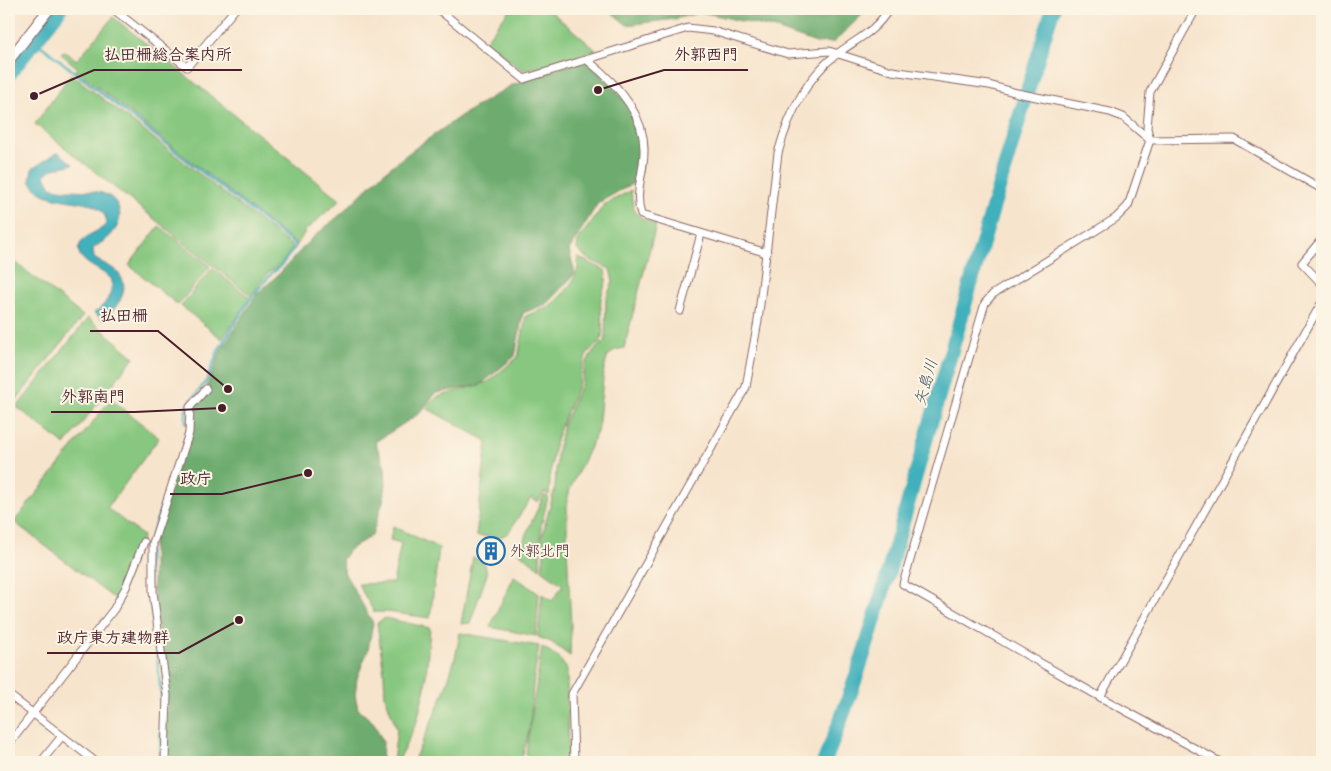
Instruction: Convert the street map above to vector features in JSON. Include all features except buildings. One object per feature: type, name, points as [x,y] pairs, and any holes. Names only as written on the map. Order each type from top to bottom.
[{"type":"main road","points":[[9,60],[49,9]]},
{"type":"street","points":[[113,9],[187,67],[235,9]]},
{"type":"street","points":[[438,9],[524,78],[586,60],[655,36],[688,28],[713,31],[788,54],[829,52],[892,71],[989,85],[1043,99],[1116,114],[1150,140],[1234,139],[1322,190]]},
{"type":"street","points":[[574,762],[572,694],[746,387],[758,322],[778,153],[784,132],[807,86],[836,54],[874,29],[889,9]]},
{"type":"street","points":[[1196,9],[1150,92],[1147,128],[1150,140],[1125,211],[993,294],[985,303],[903,584],[1100,697],[1220,762]]},
{"type":"street","points":[[586,60],[602,72],[639,119],[644,151],[639,180],[638,204],[641,215],[766,253]]},
{"type":"street","points":[[680,311],[701,234]]},
{"type":"street","points":[[1322,239],[1302,263],[1322,284]]},
{"type":"street","points":[[1100,697],[1322,302]]},
{"type":"street","points":[[165,762],[167,695],[153,592],[154,543],[189,433],[190,407],[206,389]]},
{"type":"street","points":[[9,744],[114,610],[126,588],[144,542]]},
{"type":"street","points":[[9,695],[96,762]]},
{"type":"street","points":[[41,762],[62,736]]},
{"type":"green space","points":[[510,9],[548,9],[596,50],[552,65],[522,70],[485,41]]},
{"type":"green space","points":[[607,9],[868,9],[834,42],[816,43],[776,29],[702,12],[675,19],[627,25]]},
{"type":"green space","points":[[113,17],[340,200],[306,230],[297,245],[76,70],[78,68],[61,54],[64,51],[77,60]]},
{"type":"green space","points":[[587,60],[628,103],[644,143],[639,180],[598,203],[569,250],[575,274],[546,304],[523,313],[515,356],[480,385],[436,393],[420,413],[375,442],[385,467],[386,484],[384,498],[372,535],[349,550],[342,560],[345,574],[373,623],[368,650],[357,678],[355,695],[358,709],[374,723],[383,742],[382,762],[165,762],[167,695],[153,592],[153,543],[189,433],[190,407],[206,389],[221,350],[257,294],[280,273],[310,240],[341,214],[382,174],[462,115],[510,86]]},
{"type":"green space","points":[[71,74],[293,247],[280,265],[268,273],[251,296],[35,124]]},
{"type":"green space","points":[[631,190],[636,213],[656,225],[624,348],[615,350],[608,356],[604,368],[598,430],[570,489],[567,501],[571,625],[570,656],[551,642],[538,637],[542,594],[552,601],[563,585],[542,570],[544,554],[542,536],[555,488],[557,454],[563,425],[581,385],[586,363],[594,350],[605,341],[606,298],[613,282],[610,269],[586,258],[577,249],[578,240],[604,205]]},
{"type":"green space","points":[[159,226],[210,266],[178,305],[129,265]]},
{"type":"green space","points":[[9,257],[83,316],[13,404],[9,401]]},
{"type":"green space","points":[[577,257],[605,270],[606,283],[601,298],[602,338],[600,343],[594,346],[586,356],[578,386],[558,434],[552,460],[549,495],[544,492],[538,502],[531,498],[508,533],[501,537],[476,536],[487,441],[426,408],[437,397],[488,382],[518,357],[526,316],[549,306],[567,289],[575,277],[578,263]]},
{"type":"green space","points":[[212,268],[250,298],[222,339],[181,306]]},
{"type":"green space","points":[[88,318],[134,357],[65,445],[17,407]]},
{"type":"green space","points":[[111,399],[159,438],[107,508],[143,536],[116,600],[14,522]]},
{"type":"green space","points":[[544,495],[548,497],[541,526],[540,569],[520,553],[526,534]]},
{"type":"green space","points":[[393,526],[439,548],[430,618],[374,612],[358,584],[393,583],[401,543],[390,540]]},
{"type":"green space","points":[[473,557],[485,564],[487,574],[470,623],[461,624]]},
{"type":"green space","points":[[514,576],[539,594],[536,636],[490,627]]},
{"type":"green space","points":[[385,618],[430,628],[425,688],[417,721],[398,762],[393,762],[397,729],[385,697],[377,623]]},
{"type":"green space","points":[[460,633],[539,646],[533,685],[530,727],[521,762],[413,762],[447,683]]},
{"type":"green space","points":[[542,647],[557,656],[567,669],[568,762],[538,762],[526,754]]},
{"type":"water","points":[[58,152],[73,164],[50,170],[45,176],[51,187],[99,192],[108,195],[115,201],[119,209],[120,218],[116,229],[110,237],[93,249],[94,258],[116,271],[122,279],[124,286],[121,298],[103,320],[94,313],[102,307],[107,299],[111,290],[112,280],[82,258],[79,253],[79,246],[89,235],[107,224],[104,213],[86,203],[49,196],[38,191],[30,181],[32,169]]},
{"type":"waterway","points":[[9,74],[60,9]]},
{"type":"waterway","name":"矢島川","points":[[824,762],[853,686],[878,609],[1002,175],[1053,9]]},
{"type":"waterway","points":[[35,41],[296,246],[280,267],[272,273],[251,298],[219,349],[206,382],[193,398]]},
{"type":"waterway","points":[[186,423],[188,404]]},
{"type":"waterway","points":[[160,762],[161,694],[154,628],[147,590],[149,544],[168,486]]},
{"type":"place","name":"外郭西門","points":[[598,90]]},
{"type":"place","name":"払田柵総合案内所","points":[[34,96]]},
{"type":"place","name":"払田柵","points":[[228,389]]},
{"type":"place","name":"外郭南門","points":[[222,408]]},
{"type":"place","name":"政庁","points":[[308,473]]},
{"type":"place","name":"外郭北門","points":[[491,551]]},
{"type":"place","name":"政庁東方建物群","points":[[239,620]]}]
